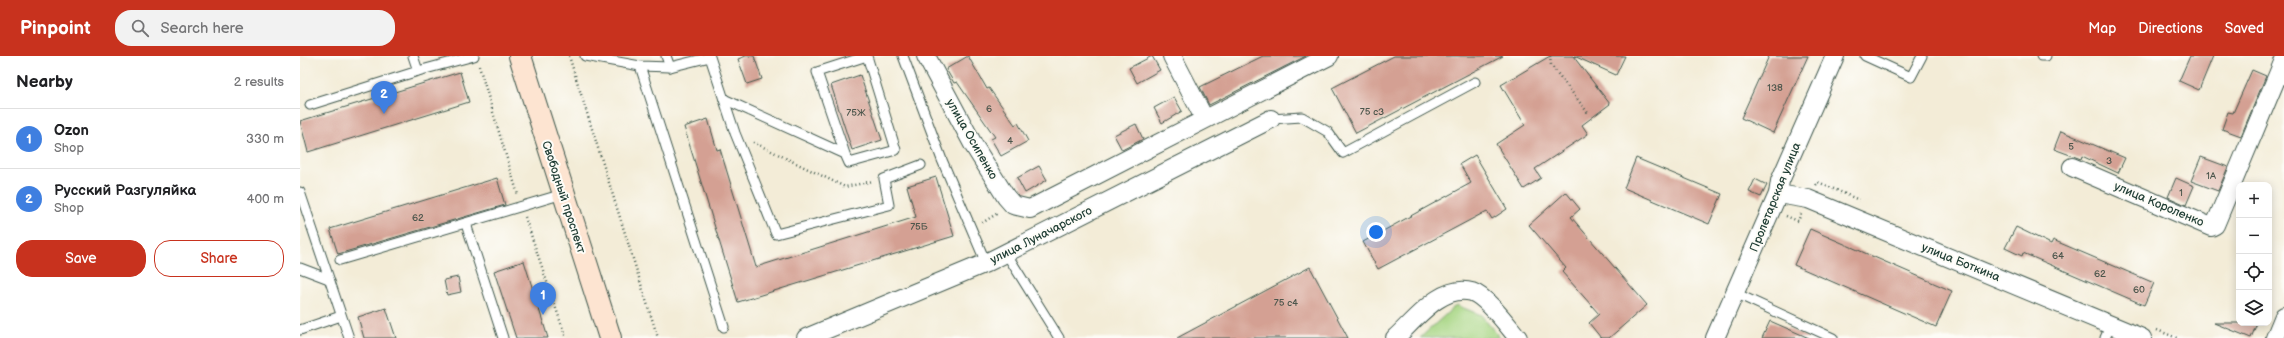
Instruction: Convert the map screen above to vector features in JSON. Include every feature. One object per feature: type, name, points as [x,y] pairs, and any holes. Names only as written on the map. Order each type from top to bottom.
[{"type":"main road","name":"Свободный проспект","points":[[520,56],[610,338]]},
{"type":"street","name":"улица Осипенко","points":[[926,56],[974,146],[1012,205]]},
{"type":"street","points":[[1172,56],[1204,118]]},
{"type":"street","points":[[1012,205],[1030,209],[1204,118],[1329,56]]},
{"type":"street","name":"Пролетарская улица","points":[[1715,338],[1778,194],[1780,181],[1835,56]]},
{"type":"street","points":[[2273,56],[2284,61]]},
{"type":"street","name":"улица Короленко","points":[[2072,167],[2211,227],[2215,225],[2284,61]]},
{"type":"street","name":"улица Луначарского","points":[[806,338],[986,263],[1271,119]]},
{"type":"street","name":"улица Боткина","points":[[1778,194],[1808,199],[2108,331],[2142,338]]},
{"type":"street","points":[[1395,338],[1441,297],[1456,292],[1472,292],[1494,308],[1518,338]]},
{"type":"street","points":[[2275,338],[2284,316]]},
{"type":"lane","points":[[413,56],[418,72]]},
{"type":"lane","points":[[310,105],[474,56]]},
{"type":"lane","points":[[585,56],[640,66],[670,67],[711,56],[735,132],[776,234],[889,205],[884,179],[921,165]]},
{"type":"lane","points":[[666,56],[670,67]]},
{"type":"lane","points":[[724,100],[845,154],[849,163],[896,150],[867,56],[817,72],[845,154]]},
{"type":"lane","points":[[903,56],[942,160],[986,263]]},
{"type":"lane","points":[[1865,56],[1911,77],[1922,56]]},
{"type":"lane","points":[[2041,56],[2046,56]]},
{"type":"lane","points":[[640,66],[724,327]]},
{"type":"lane","points":[[1271,119],[1302,117],[1328,132],[1343,153],[1475,82]]},
{"type":"lane","points":[[300,192],[349,338]]},
{"type":"lane","points":[[340,260],[466,224],[563,194]]},
{"type":"lane","points":[[466,224],[503,338]]},
{"type":"lane","points":[[1006,253],[1059,338]]},
{"type":"lane","points":[[300,268],[329,278]]},
{"type":"lane","points":[[1735,293],[1833,338]]},
{"type":"lane","points":[[300,330],[341,316]]},
{"type":"path","points":[[569,56],[658,338]]},
{"type":"path","points":[[1550,56],[1551,65],[1588,113]]},
{"type":"path","points":[[735,132],[845,187],[884,179]]},
{"type":"path","points":[[972,228],[1012,205]]},
{"type":"green space","points":[[1456,305],[1481,315],[1500,338],[1420,338]]},
{"type":"building","points":[[746,56],[754,56],[762,79],[747,84],[738,59]]},
{"type":"building","points":[[968,56],[987,89],[989,88],[1015,125],[1018,123],[1028,141],[1001,156],[991,139],[995,137],[957,82],[954,83],[946,69]]},
{"type":"building","points":[[1152,56],[1160,70],[1137,83],[1129,68]]},
{"type":"building","points":[[1263,56],[1306,56],[1209,105],[1200,87]]},
{"type":"building","points":[[1394,56],[1503,56],[1356,133],[1332,88]]},
{"type":"building","points":[[1550,56],[1573,56],[1610,104],[1582,125],[1588,134],[1535,169],[1541,178],[1524,189],[1496,144],[1525,125],[1501,85]]},
{"type":"building","points":[[1574,56],[1625,56],[1616,75]]},
{"type":"building","points":[[1769,56],[1808,56],[1773,133],[1741,118]]},
{"type":"building","points":[[2190,56],[2213,56],[2199,90],[2179,81]]},
{"type":"building","points":[[2252,70],[2266,76],[2241,136],[2222,129],[2228,112],[2233,113]]},
{"type":"building","points":[[460,72],[469,102],[308,152],[300,121]]},
{"type":"building","points":[[860,75],[882,140],[852,150],[831,85]]},
{"type":"building","points":[[1174,97],[1182,111],[1162,123],[1154,108]]},
{"type":"building","points":[[708,119],[717,150],[720,149],[756,267],[916,217],[907,186],[936,177],[954,236],[738,302],[684,127]]},
{"type":"building","points":[[1136,124],[1143,139],[1122,150],[1114,135]]},
{"type":"building","points":[[2061,131],[2125,158],[2118,173],[2082,156],[2081,159],[2054,149]]},
{"type":"building","points":[[1475,155],[1507,209],[1492,219],[1487,211],[1378,269],[1363,242],[1471,183],[1460,164]]},
{"type":"building","points":[[2201,157],[2228,167],[2218,191],[2191,181]]},
{"type":"building","points":[[1636,158],[1722,194],[1709,224],[1624,188]]},
{"type":"building","points":[[1039,166],[1047,180],[1025,193],[1017,178]]},
{"type":"building","points":[[497,178],[505,205],[338,254],[330,229]]},
{"type":"building","points":[[2176,178],[2194,186],[2186,205],[2168,197]]},
{"type":"building","points":[[1755,179],[1767,185],[1761,197],[1749,192]]},
{"type":"building","points":[[1566,192],[1580,209],[1571,217],[1647,305],[1609,338],[1601,338],[1589,323],[1599,314],[1562,272],[1566,268],[1529,225]]},
{"type":"building","points":[[2016,227],[2051,244],[2053,240],[2154,283],[2144,305],[2023,253],[2022,256],[2005,248]]},
{"type":"building","points":[[1810,229],[1952,291],[1936,327],[1794,265]]},
{"type":"building","points":[[524,261],[548,338],[516,338],[494,271]]},
{"type":"building","points":[[1310,267],[1348,338],[1177,338]]},
{"type":"building","points":[[458,277],[461,292],[447,295],[444,280]]},
{"type":"building","points":[[386,308],[396,338],[364,338],[358,317]]},
{"type":"building","points":[[1770,321],[1809,338],[1762,338]]},
{"type":"building","points":[[2214,323],[2236,323],[2236,326],[2256,326],[2251,338]]},
{"type":"place","name":"Русский Разгуляйка","points":[[384,114]]},
{"type":"place","name":"Ozon","points":[[543,315]]}]
